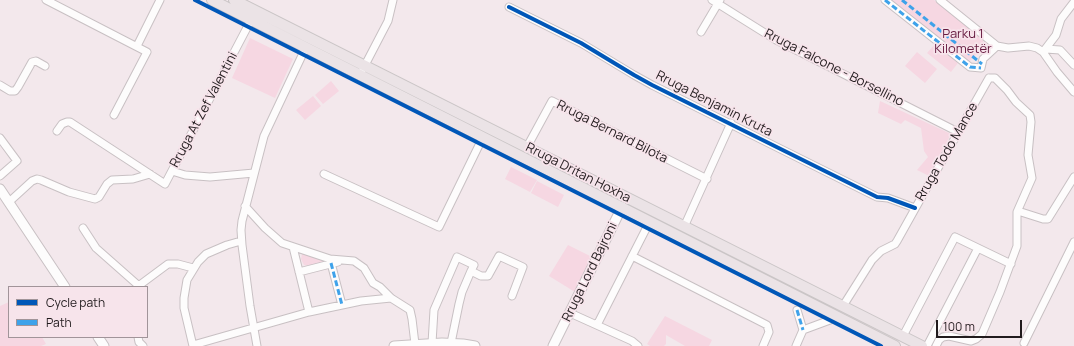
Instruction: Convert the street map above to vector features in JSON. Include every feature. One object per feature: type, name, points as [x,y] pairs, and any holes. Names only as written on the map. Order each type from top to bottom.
[{"type":"main road","name":"Rruga Dritan Hoxha","points":[[212,0],[895,346]]},
{"type":"main road","name":"Rruga Dritan Hoxha","points":[[234,0],[684,227],[845,302],[922,346]]},
{"type":"main road","name":"Rruga Lord Bajroni","points":[[622,207],[626,197]]},
{"type":"street","points":[[46,0],[147,52],[114,115]]},
{"type":"street","points":[[137,46],[160,0]]},
{"type":"street","points":[[360,75],[388,22],[393,0]]},
{"type":"street","points":[[885,0],[970,67],[981,68],[989,78],[995,78],[1016,102],[1030,115],[1031,118],[1028,155],[1032,178],[1017,212],[1016,246],[1000,292],[979,338],[971,340],[949,336],[943,337],[939,340],[936,346]]},
{"type":"street","points":[[940,0],[997,46],[1008,48],[1029,46],[1044,50],[1060,50],[1074,65]]},
{"type":"street","points":[[701,32],[717,1]]},
{"type":"street","name":"Rruga Falcone - Borsellino","points":[[717,1],[776,40],[958,132]]},
{"type":"street","points":[[1044,50],[1056,35],[1061,19],[1074,2]]},
{"type":"street","name":"Rruga Benjamin Kruta","points":[[510,7],[581,42],[652,85],[877,197],[888,198],[915,208]]},
{"type":"street","name":"Rruga At Zef Valentini","points":[[57,131],[62,124],[70,122],[165,184],[251,20]]},
{"type":"street","points":[[981,68],[983,59],[997,46]]},
{"type":"street","points":[[257,346],[253,328],[241,241],[241,230],[245,206],[268,126],[306,48]]},
{"type":"street","points":[[1044,50],[1056,72],[1074,92]]},
{"type":"street","points":[[0,86],[10,91],[15,91],[32,62],[36,61],[45,66]]},
{"type":"street","name":"Rruga Todo Mance","points":[[845,302],[872,260],[881,252],[895,244],[989,78]]},
{"type":"street","name":"Rruga Bernard Bilota","points":[[527,147],[552,101],[706,179]]},
{"type":"street","points":[[684,227],[731,124]]},
{"type":"street","points":[[324,174],[439,227],[483,137]]},
{"type":"street","points":[[0,138],[17,161],[0,176]]},
{"type":"street","points":[[172,171],[185,175],[210,177],[254,173]]},
{"type":"street","points":[[9,202],[32,181],[37,179],[69,192],[95,200],[99,197],[107,184],[112,180],[133,179],[150,174]]},
{"type":"street","points":[[1017,212],[1048,219],[1074,177]]},
{"type":"street","points":[[0,189],[64,286]]},
{"type":"street","points":[[245,206],[265,228],[282,242],[330,259],[349,260],[358,263],[364,268],[370,280],[391,298],[410,310],[411,345]]},
{"type":"street","name":"Rruga Lord Bajroni","points":[[553,346],[622,207]]},
{"type":"street","points":[[597,325],[650,221]]},
{"type":"street","points":[[83,228],[96,248],[138,286],[168,264],[178,264],[193,268]]},
{"type":"street","points":[[903,336],[955,237],[1011,264]]},
{"type":"street","points":[[241,241],[206,254],[193,268],[185,288],[184,298],[186,319],[193,345],[309,312],[342,305],[391,298]]},
{"type":"street","points":[[1024,343],[1074,242]]},
{"type":"street","points":[[293,247],[309,312]]},
{"type":"street","points":[[927,346],[978,248]]},
{"type":"street","points":[[471,271],[481,276],[488,276],[499,256],[523,267],[512,296]]},
{"type":"street","points":[[632,256],[767,325],[769,332],[763,346]]},
{"type":"street","points":[[432,343],[434,310],[457,257],[474,265],[462,292],[451,343]]},
{"type":"street","points":[[299,272],[344,260]]},
{"type":"street","points":[[331,263],[342,305]]},
{"type":"street","points":[[796,346],[803,330],[797,310]]},
{"type":"street","points":[[570,313],[632,341],[638,346]]},
{"type":"street","points":[[803,330],[830,320],[833,314]]},
{"type":"street","points":[[394,346],[451,343],[474,346]]},
{"type":"green space","name":"Parku 1 Kilometër","points":[[888,0],[934,0],[983,39],[984,45],[968,62]]},
{"type":"green space","points":[[250,38],[293,59],[275,98],[232,78]]},
{"type":"green space","points":[[935,44],[958,63],[951,72],[927,53]]},
{"type":"green space","points":[[917,52],[937,69],[925,83],[905,66]]},
{"type":"green space","points":[[331,81],[339,91],[323,104],[315,95]]},
{"type":"green space","points":[[313,96],[321,106],[305,120],[296,110]]},
{"type":"green space","points":[[880,101],[951,134],[929,176],[917,170],[928,157],[924,151],[921,128],[905,120],[901,124],[878,113]]},
{"type":"green space","points":[[511,167],[537,180],[530,192],[505,179]]},
{"type":"green space","points":[[537,181],[564,195],[558,207],[531,193]]},
{"type":"green space","points":[[568,245],[592,257],[575,292],[549,276]]},
{"type":"green space","points":[[304,253],[324,260],[324,263],[309,266],[304,265],[301,259],[302,254]]},
{"type":"green space","points":[[8,302],[8,338],[43,338],[46,344],[41,346],[0,346],[0,306]]},
{"type":"green space","points":[[665,316],[712,340],[709,346],[685,346],[666,335],[666,344],[664,346],[650,346],[647,344]]},
{"type":"marked path","points":[[885,0],[970,67],[981,68]]},
{"type":"marked path","points":[[902,0],[982,64]]},
{"type":"marked path","points":[[331,263],[342,305]]},
{"type":"marked path","points":[[797,310],[803,330]]},
{"type":"cycle path","points":[[195,0],[881,346]]},
{"type":"cycle path","points":[[509,7],[581,43],[652,85],[877,197],[888,198],[915,208]]}]
